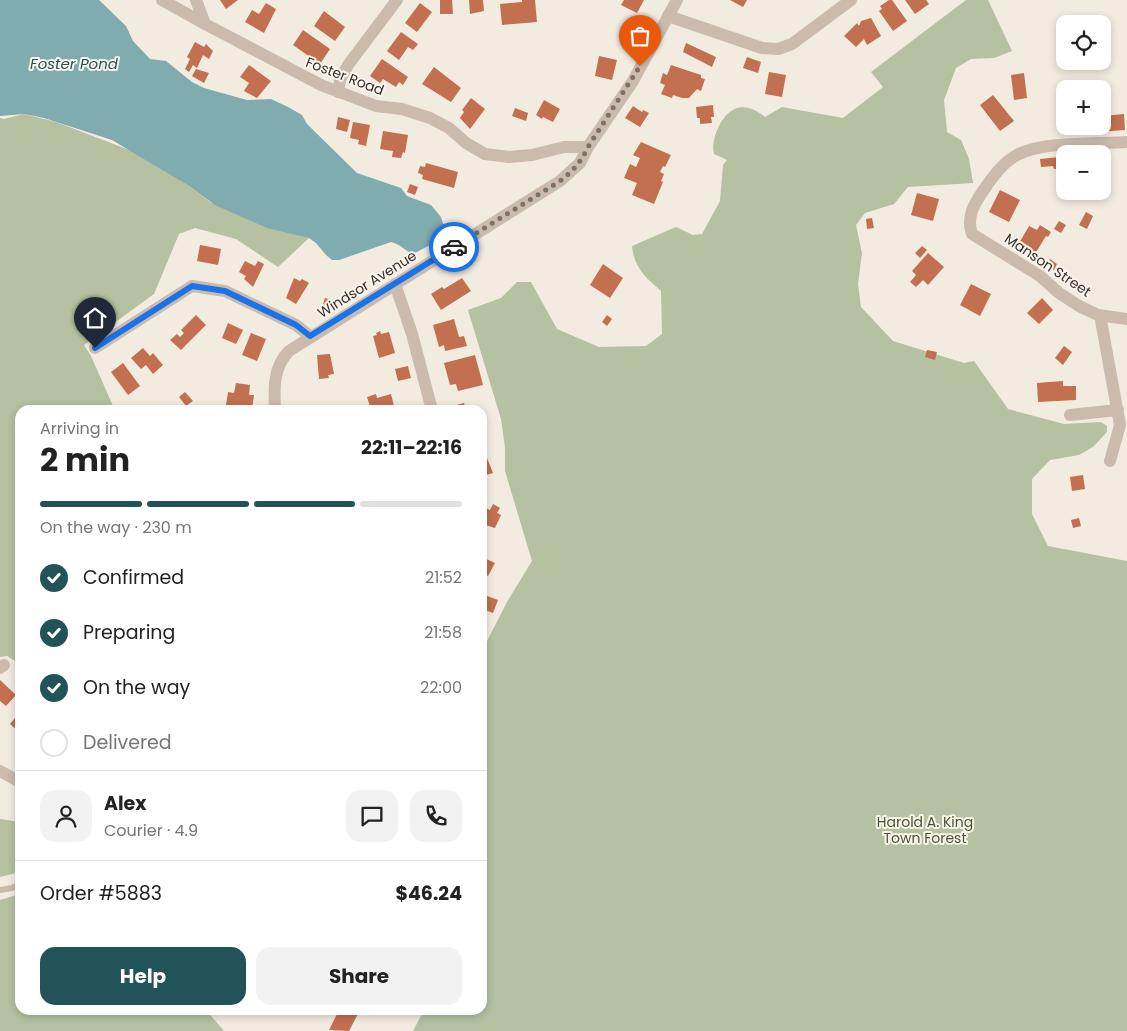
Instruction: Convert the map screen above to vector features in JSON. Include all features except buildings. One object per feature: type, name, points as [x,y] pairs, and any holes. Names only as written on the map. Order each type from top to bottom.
[{"type":"street","name":"Foster Road","points":[[162,0],[241,45],[338,92],[376,106],[420,114],[449,128],[478,151],[495,156],[532,155],[564,147],[588,147]]},
{"type":"street","points":[[196,0],[205,24]]},
{"type":"street","points":[[338,92],[340,80],[348,65],[397,0]]},
{"type":"street","name":"Windsor Avenue","points":[[275,405],[274,384],[284,356],[310,336],[560,181],[582,160],[588,147],[633,81],[677,0]]},
{"type":"street","points":[[668,16],[762,48],[778,49],[792,44],[851,0]]},
{"type":"street","name":"Manson Street","points":[[1127,142],[1058,146],[1026,151],[1004,164],[978,197],[970,215],[969,224],[972,234],[1040,276],[1071,301],[1100,315],[1127,319]]},
{"type":"street","points":[[395,284],[412,334],[431,405]]},
{"type":"street","points":[[95,348],[192,286],[225,291],[296,325],[310,336]]},
{"type":"street","points":[[1100,315],[1120,425],[1110,461]]},
{"type":"street","points":[[1070,415],[1118,410]]},
{"type":"street","points":[[0,771],[15,779]]},
{"type":"lane","points":[[0,890],[15,886]]},
{"type":"green space","name":"Harold A. King Town Forest","points":[[966,0],[988,0],[1012,51],[994,58],[971,59],[956,68],[944,100],[947,132],[961,140],[969,159],[973,183],[908,187],[894,204],[865,213],[856,225],[862,253],[858,284],[861,307],[893,341],[964,363],[974,361],[1008,409],[1064,424],[1101,422],[1107,426],[1107,432],[1093,447],[1079,455],[1050,460],[1032,479],[1032,514],[1048,546],[1127,561],[1127,1031],[413,1031],[421,1015],[487,1015],[487,641],[507,602],[532,561],[505,471],[505,447],[501,419],[468,310],[501,298],[517,282],[531,282],[557,329],[599,347],[646,346],[662,334],[661,291],[641,271],[635,260],[632,246],[676,227],[693,235],[702,234],[720,201],[723,165],[727,160],[714,154],[713,144],[722,120],[732,110],[744,107],[758,112],[765,117],[782,107],[843,118],[883,87],[871,72]]},
{"type":"green space","points":[[24,114],[56,122],[132,151],[189,186],[210,202],[280,230],[309,238],[278,267],[236,239],[195,228],[179,234],[154,294],[84,345],[91,356],[113,405],[15,405],[15,661],[7,656],[0,657],[0,118],[4,119]]},
{"type":"green space","points":[[0,819],[15,821],[15,873],[0,877]]},
{"type":"green space","points":[[15,896],[15,1015],[210,1015],[224,1031],[0,1031],[0,900]]},
{"type":"water","name":"Foster Pond","points":[[0,0],[99,0],[126,26],[133,41],[150,59],[166,61],[192,82],[204,88],[247,100],[271,99],[302,115],[307,124],[357,173],[401,188],[407,196],[431,205],[441,217],[444,227],[442,233],[432,244],[413,254],[391,242],[339,260],[332,260],[309,238],[267,228],[215,205],[189,186],[112,140],[44,118],[24,114],[0,116]]},
{"type":"way so far","points":[[454,247],[560,181],[575,169],[633,81],[640,66]]},
{"type":"route","points":[[95,348],[192,286],[225,291],[296,325],[310,336],[334,323],[454,247]]}]
